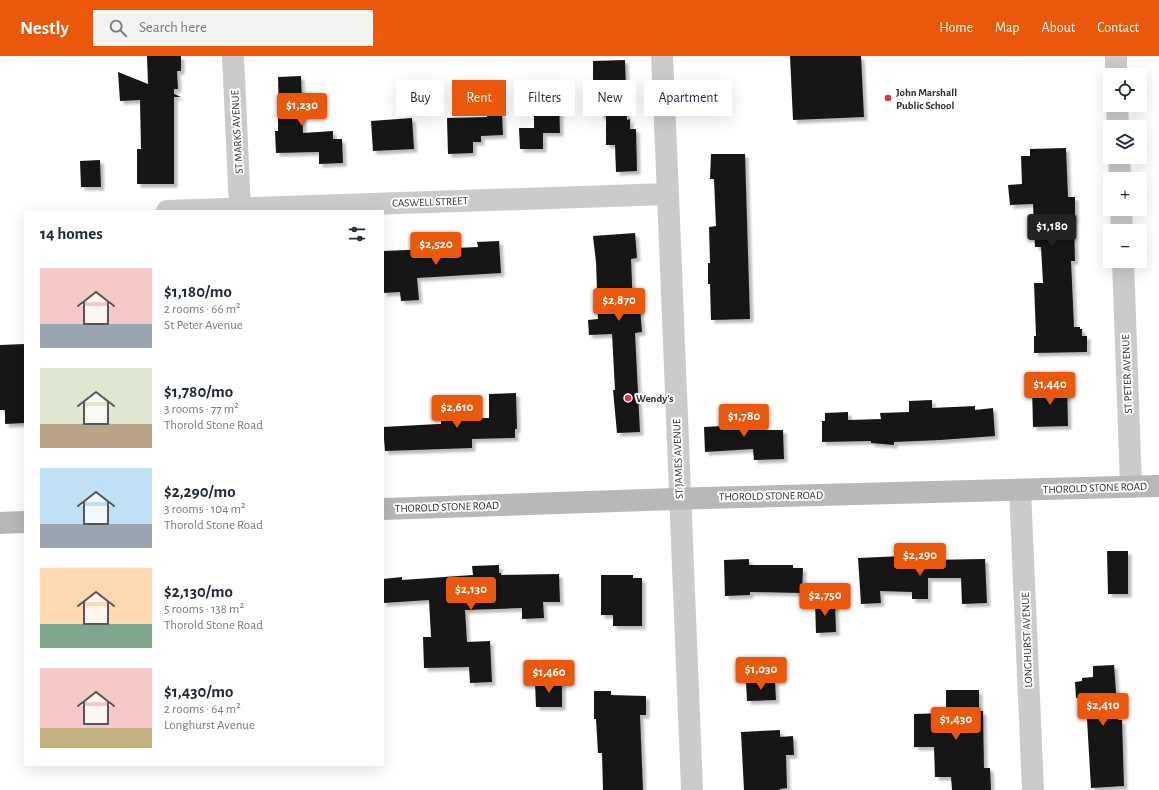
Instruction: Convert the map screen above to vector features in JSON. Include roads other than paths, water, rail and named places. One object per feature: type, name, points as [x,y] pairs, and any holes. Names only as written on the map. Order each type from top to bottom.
[{"type":"main road","name":"THOROLD STONE ROAD","points":[[384,509],[1159,486]]},
{"type":"main road","points":[[0,523],[24,522]]},
{"type":"street","name":"ST MARKS AVENUE","points":[[233,56],[240,208]]},
{"type":"street","name":"ST JAMES AVENUE","points":[[662,56],[692,790]]},
{"type":"street","points":[[1116,56],[1116,68]]},
{"type":"street","name":"CASWELL STREET","points":[[191,210],[668,194]]},
{"type":"street","name":"ST PETER AVENUE","points":[[1123,268],[1131,487]]},
{"type":"street","name":"LONGHURST AVENUE","points":[[1020,490],[1033,790]]},
{"type":"place","name":"John Marshall Public School","points":[[888,98]]},
{"type":"place","name":"Wendy's","points":[[628,398]]}]
